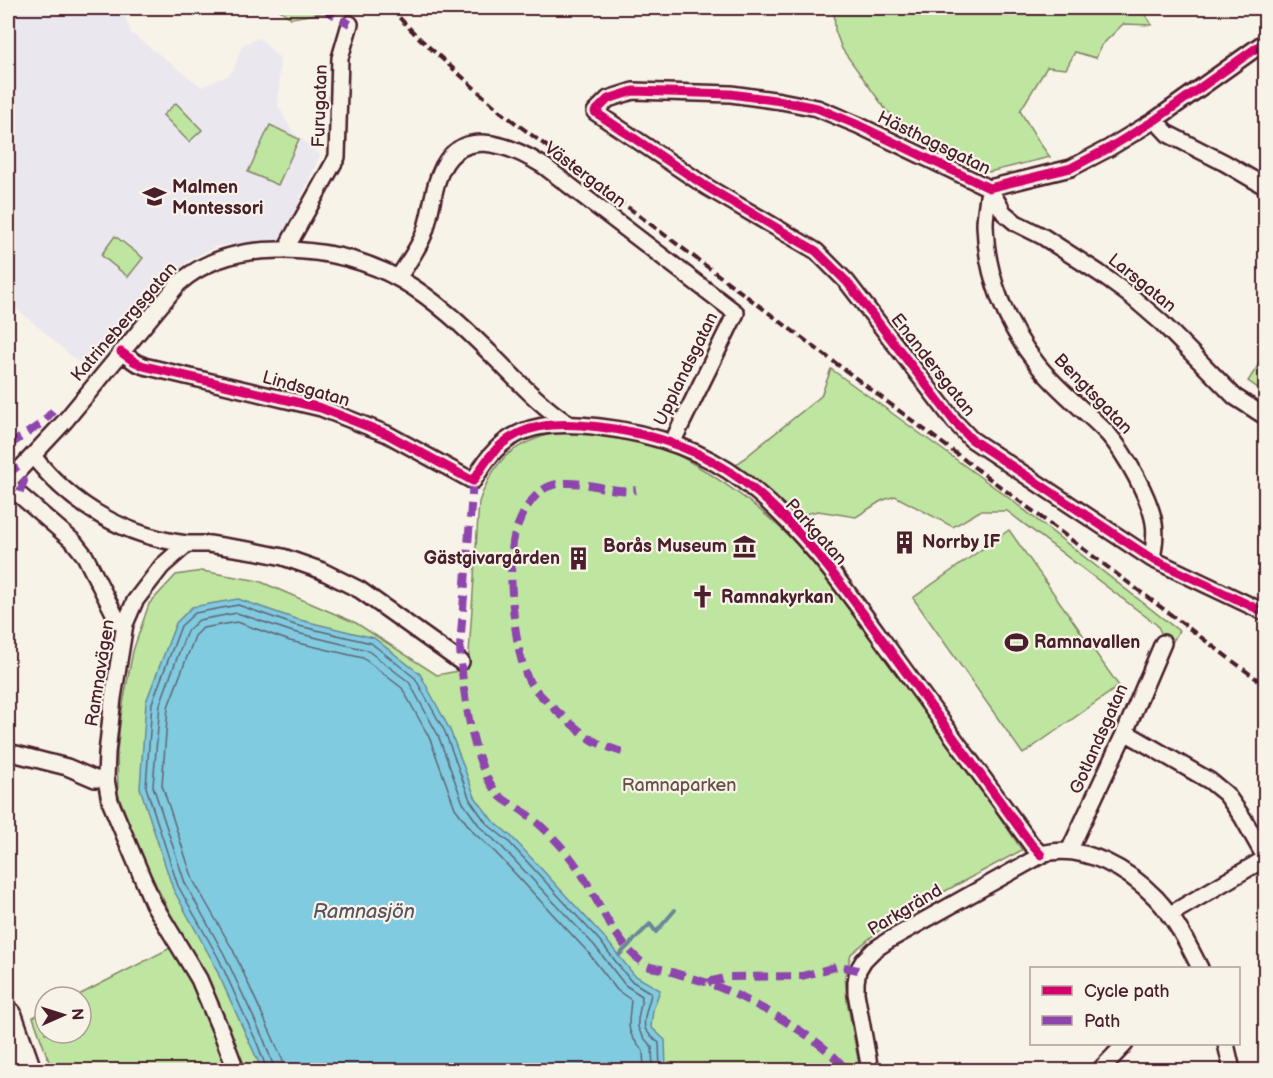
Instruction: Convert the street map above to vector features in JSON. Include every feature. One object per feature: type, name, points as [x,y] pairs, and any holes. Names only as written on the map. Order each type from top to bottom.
[{"type":"highway","points":[[8,1016],[27,1071]]},
{"type":"street","name":"Furugatan","points":[[289,250],[290,240],[337,157],[340,58],[350,24]]},
{"type":"street","name":"Hästhagsgatan","points":[[595,112],[608,99],[633,91],[731,94],[781,101],[817,108],[858,125],[990,188],[1071,168],[1109,148],[1155,120],[1266,41]]},
{"type":"street","name":"Enandersgatan","points":[[595,112],[707,187],[816,250],[847,282],[954,421],[971,439],[1152,560],[1266,613]]},
{"type":"street","points":[[1155,120],[1168,134],[1266,187]]},
{"type":"street","name":"Västergatan","points":[[398,278],[423,236],[438,177],[454,151],[468,144],[493,144],[521,152],[544,166],[736,313]]},
{"type":"street","name":"Larsgatan","points":[[990,188],[1004,213],[1016,223],[1042,236],[1132,297],[1162,323],[1235,397],[1266,417]]},
{"type":"street","name":"Bengtsgatan","points":[[990,188],[985,224],[995,288],[1009,320],[1036,364],[1062,394],[1108,435],[1125,456],[1140,484],[1154,522],[1155,541],[1152,560]]},
{"type":"street","name":"Katrinebergsgatan","points":[[8,484],[65,421],[179,283],[191,272],[218,259],[269,250],[346,256],[398,278],[439,304],[545,409],[567,423]]},
{"type":"street","name":"Upplandsgatan","points":[[672,442],[736,313]]},
{"type":"street","name":"Lindsgatan","points":[[122,352],[144,366],[321,408],[387,434],[473,481]]},
{"type":"street","name":"Parkgatan","points":[[473,481],[492,454],[507,440],[524,431],[547,424],[567,423],[629,430],[672,442],[743,481],[783,518],[856,603],[1041,855]]},
{"type":"street","points":[[33,456],[63,488],[113,523],[135,533],[165,542],[209,544],[254,551],[320,570],[360,590],[461,662]]},
{"type":"street","points":[[8,484],[74,542],[85,556],[118,621],[125,624]]},
{"type":"street","name":"Ramnavägen","points":[[187,544],[162,566],[143,589],[125,624],[113,698],[106,779],[110,801],[153,903],[199,979],[224,1036],[236,1071]]},
{"type":"street","name":"Gotlandsgatan","points":[[1069,851],[1125,732],[1163,643]]},
{"type":"street","points":[[1125,732],[1210,781],[1226,794],[1244,818],[1265,859],[1169,915]]},
{"type":"street","points":[[8,752],[67,766],[95,779],[106,779]]},
{"type":"street","name":"Parkgränd","points":[[870,1071],[856,993],[857,976],[864,960],[889,940],[1041,855],[1059,850],[1069,851]]},
{"type":"street","points":[[1069,851],[1096,858],[1128,876],[1155,897],[1169,915],[1199,967]]},
{"type":"street","points":[[1100,1071],[1124,1045]]},
{"type":"street","points":[[1226,1045],[1232,1071]]},
{"type":"shaded area","name":"Malmen Montessori","points":[[8,8],[122,8],[131,33],[202,87],[229,75],[234,69],[242,45],[259,38],[280,58],[278,105],[291,130],[320,155],[282,239],[216,246],[188,261],[165,282],[91,373],[15,307],[8,277]]},
{"type":"green space","points":[[277,8],[354,8],[291,18]]},
{"type":"green space","points":[[834,8],[1141,8],[1152,25],[1123,24],[1101,46],[1096,58],[1075,52],[1066,69],[1047,67],[1020,111],[1050,157],[989,172],[922,139],[886,110],[842,49],[835,30]]},
{"type":"green space","points":[[176,103],[202,130],[189,142],[163,115]]},
{"type":"green space","points":[[270,125],[299,139],[278,185],[248,172]]},
{"type":"green space","points":[[115,236],[143,258],[128,277],[101,255]]},
{"type":"green space","points":[[1261,361],[1265,365],[1265,393],[1248,381]]},
{"type":"green space","points":[[831,369],[1005,495],[1179,631],[1169,648],[1157,625],[1007,511],[980,511],[953,527],[895,496],[881,501],[856,517],[818,511],[796,516],[736,465],[821,396]]},
{"type":"green space","name":"Ramnaparken","points":[[563,429],[631,437],[669,450],[753,504],[806,554],[846,604],[937,726],[1022,850],[893,919],[851,954],[845,976],[847,1001],[860,1070],[52,1070],[43,1045],[93,1045],[93,988],[184,941],[140,853],[118,794],[117,752],[121,715],[133,651],[149,604],[176,575],[202,571],[259,581],[356,623],[437,675],[468,669],[479,502],[493,471],[501,461],[532,440]]},
{"type":"green space","name":"Ramnavallen","points":[[1009,530],[1119,686],[1023,754],[913,598]]},
{"type":"water","name":"Ramnasjön","points":[[238,599],[296,619],[374,638],[420,674],[450,730],[475,797],[492,820],[512,837],[604,937],[634,975],[660,990],[653,1010],[651,1027],[665,1040],[666,1069],[670,1070],[262,1070],[212,960],[173,889],[140,788],[146,702],[176,623],[192,607]]},
{"type":"waterway","points":[[619,955],[650,924],[656,932],[675,910]]},
{"type":"railway","points":[[390,8],[417,36],[501,112],[1266,686]]},
{"type":"marked path","points":[[322,8],[350,24]]},
{"type":"marked path","points":[[8,446],[42,423],[53,411]]},
{"type":"marked path","points":[[8,460],[24,481],[19,494]]},
{"type":"marked path","points":[[473,481],[460,647],[470,724],[481,765],[489,781],[501,797],[539,824],[566,852],[586,880],[615,932],[644,964],[705,982],[760,1007],[820,1045],[846,1070]]},
{"type":"marked path","points":[[622,752],[596,742],[581,732],[549,704],[529,681],[519,651],[513,610],[511,569],[516,530],[527,507],[543,489],[561,483],[571,483],[615,490],[636,490]]},
{"type":"marked path","points":[[708,983],[730,977],[802,976],[839,966],[858,970]]},
{"type":"cycle path","points":[[1266,41],[1155,120],[1109,148],[1071,168],[989,188],[858,125],[817,108],[781,101],[731,94],[633,91],[608,99],[595,112],[707,187],[816,251],[847,282],[954,421],[971,439],[1152,559],[1266,613]]},
{"type":"cycle path","points":[[121,352],[144,366],[321,408],[387,434],[473,481],[488,458],[502,444],[514,436],[541,426],[570,424],[619,430],[657,439],[711,460],[764,498],[804,538],[857,604],[1041,855]]},
{"type":"place","name":"Malmen Montessori","points":[[154,197]]},
{"type":"place","name":"Norrby IF","points":[[904,542]]},
{"type":"place","name":"Borås Museum","points":[[745,546]]},
{"type":"place","name":"Gästgivargården","points":[[578,558]]},
{"type":"place","name":"Ramnakyrkan","points":[[703,597]]},
{"type":"place","name":"Ramnavallen","points":[[1016,642]]}]
